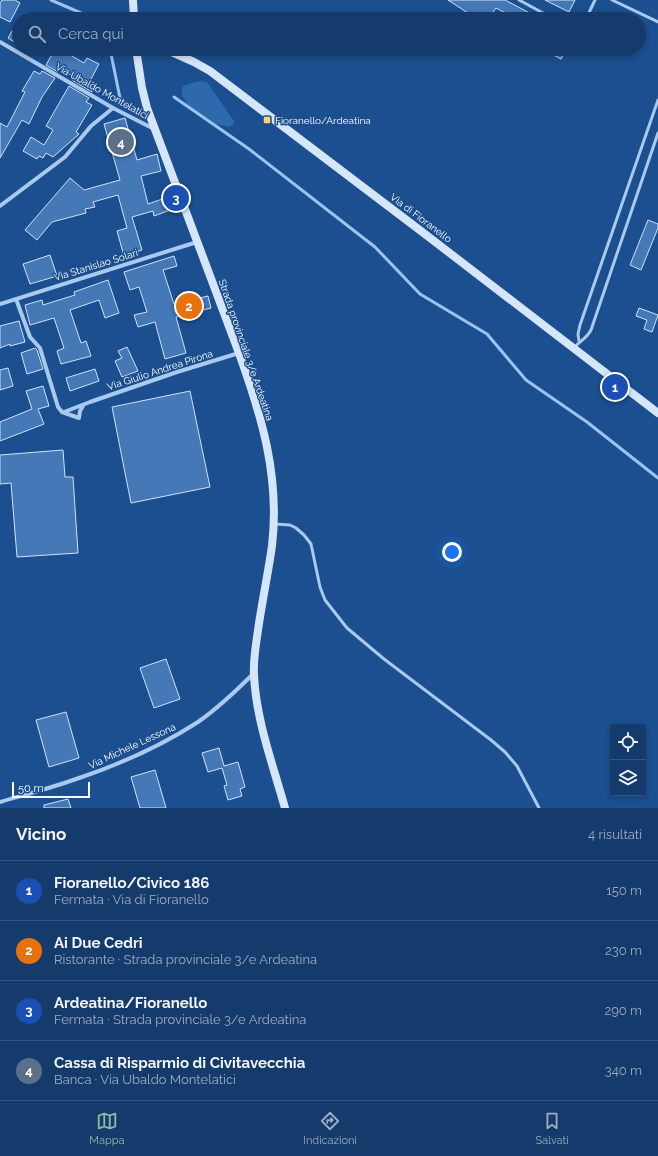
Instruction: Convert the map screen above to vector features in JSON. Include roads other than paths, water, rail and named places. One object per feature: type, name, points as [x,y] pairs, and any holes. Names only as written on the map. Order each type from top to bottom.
[{"type":"main road","points":[[133,0],[134,12]]},
{"type":"main road","name":"Strada provinciale 3/e Ardeatina","points":[[137,56],[147,108],[239,353],[253,394],[268,449],[274,503],[272,546],[256,641],[254,674],[257,702],[262,727],[285,808]]},
{"type":"main road","name":"Via di Fioranello","points":[[181,56],[210,71],[658,413]]},
{"type":"street","name":"Via Ubaldo Montelatici","points":[[0,42],[12,49]]},
{"type":"street","name":"Via Ubaldo Montelatici","points":[[24,56],[113,108],[155,129]]},
{"type":"street","points":[[0,206],[65,157],[91,126],[113,108]]},
{"type":"street","name":"Via Stanislao Solari","points":[[0,304],[197,242]]},
{"type":"street","points":[[16,299],[30,337],[40,348],[60,411],[79,418],[80,411],[87,403]]},
{"type":"street","name":"Via Giulio Andrea Pirona","points":[[64,412],[177,372],[239,353]]},
{"type":"street","name":"Via Michele Lessona","points":[[0,802],[88,776],[160,743],[186,729],[210,712],[231,696],[254,674]]},
{"type":"lane","points":[[519,0],[541,12]]},
{"type":"lane","points":[[589,12],[595,0]]},
{"type":"lane","points":[[612,0],[637,12]]},
{"type":"lane","points":[[646,16],[658,22]]},
{"type":"lane","points":[[579,342],[578,334],[580,325],[658,100]]},
{"type":"lane","points":[[574,349],[591,330],[658,133]]},
{"type":"lane","points":[[273,523],[290,525],[304,535],[310,544],[320,587],[325,600],[348,628],[384,659],[505,752],[517,766],[539,808]]},
{"type":"waterway","points":[[51,0],[79,12]]},
{"type":"waterway","points":[[111,56],[120,98]]},
{"type":"waterway","points":[[174,97],[249,149],[375,247],[420,294],[487,334],[526,380],[587,422],[658,478]]},
{"type":"place","name":"Fioranello/Ardeatina","points":[[267,120]]},
{"type":"place","name":"Cassa di Risparmio di Civitavecchia","points":[[121,142]]},
{"type":"place","name":"Ardeatina/Fioranello","points":[[176,198]]},
{"type":"place","name":"Ai Due Cedri","points":[[189,306]]},
{"type":"place","name":"Fioranello/Civico 186","points":[[615,387]]}]
